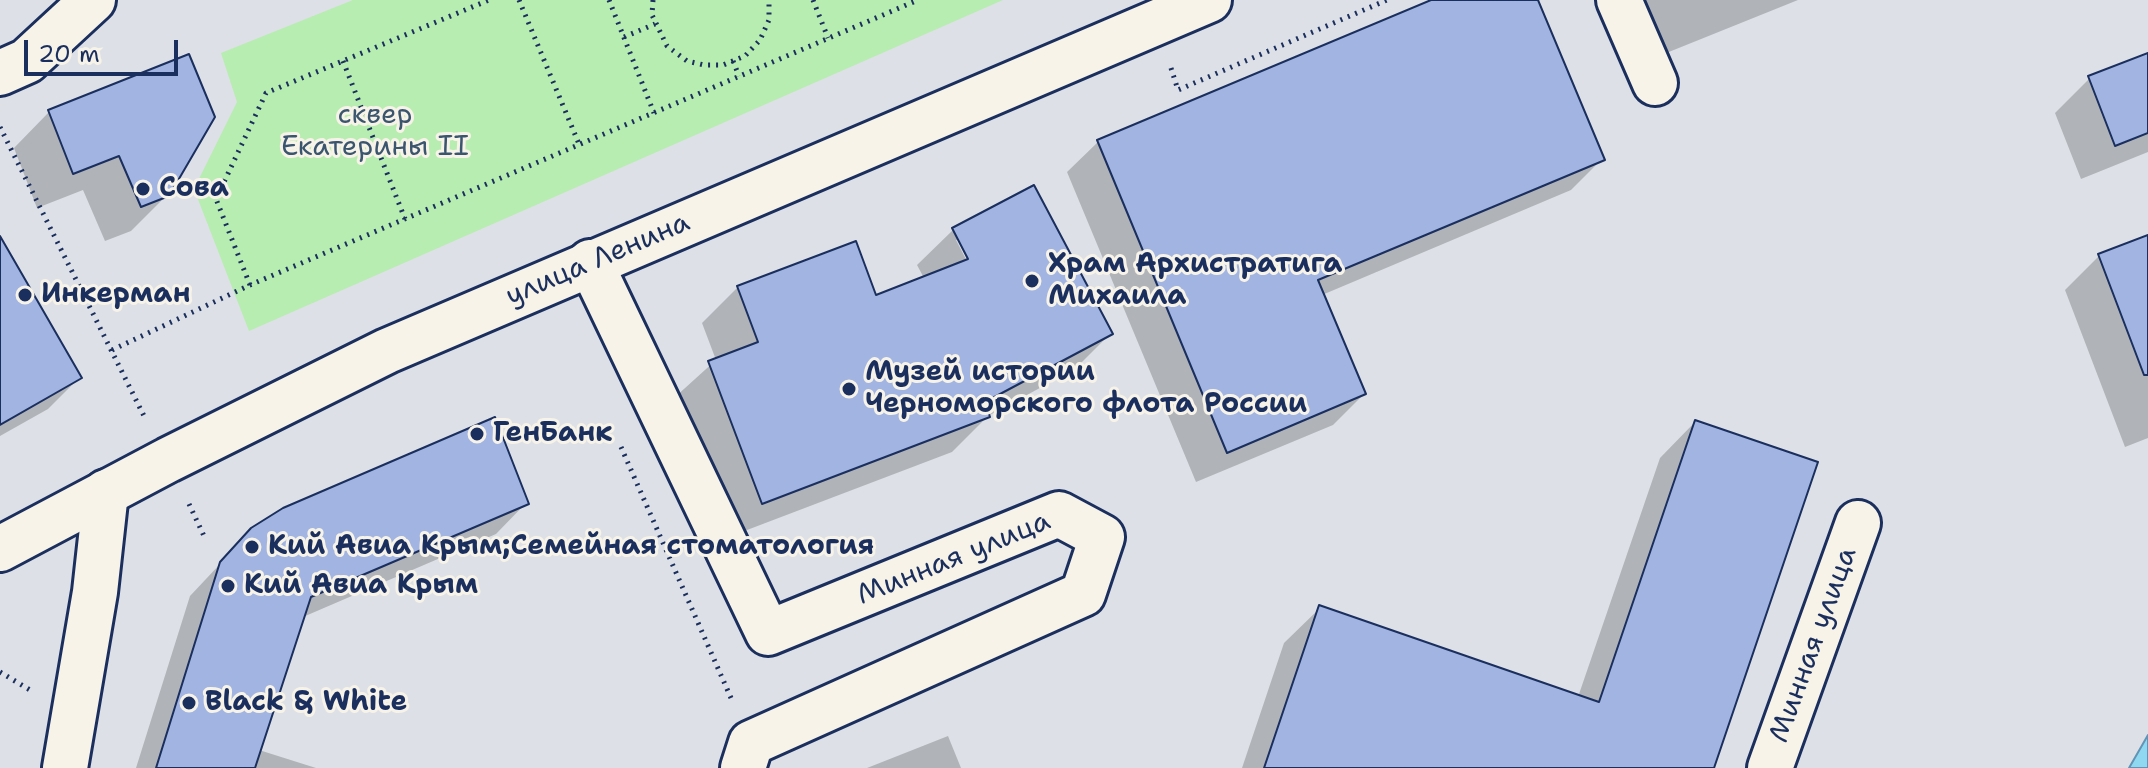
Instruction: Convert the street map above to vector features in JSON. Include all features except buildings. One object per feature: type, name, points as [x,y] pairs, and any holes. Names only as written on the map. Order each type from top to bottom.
[{"type":"street","points":[[0,73],[27,61],[93,0]]},
{"type":"street","name":"улица Ленина","points":[[0,549],[106,492],[387,351],[1209,0]]},
{"type":"street","points":[[1619,0],[1655,83]]},
{"type":"street","name":"Минная улица","points":[[590,262],[768,633],[1059,514],[1102,537],[1083,594],[747,755]]},
{"type":"street","points":[[65,768],[95,592],[106,492]]},
{"type":"street","name":"Минная улица","points":[[1770,768],[1858,523]]},
{"type":"path","points":[[250,285],[216,199],[266,93],[489,0]]},
{"type":"path","points":[[519,0],[579,144]]},
{"type":"path","points":[[609,0],[654,113]]},
{"type":"path","points":[[653,0],[655,24],[667,46],[687,61],[704,65],[745,56],[760,40],[769,20],[769,0]]},
{"type":"path","points":[[813,0],[828,38]]},
{"type":"path","points":[[0,127],[112,350],[250,285],[918,0]]},
{"type":"path","points":[[1156,22],[1178,90],[1387,0]]},
{"type":"path","points":[[624,37],[655,24]]},
{"type":"path","points":[[343,61],[405,219]]},
{"type":"path","points":[[733,61],[739,76]]},
{"type":"path","points":[[640,494],[747,755]]},
{"type":"green space","name":"cквер Екатерины II","points":[[353,0],[1003,0],[249,331],[194,189],[237,102],[221,53]]},
{"type":"water","points":[[2148,735],[2148,768],[2129,768]]},
{"type":"place","name":"Сова","points":[[143,189]]},
{"type":"place","name":"Храм Архистратига Михаила","points":[[1032,281]]},
{"type":"place","name":"Инкерман","points":[[25,295]]},
{"type":"place","name":"Музей истории Черноморского флота России","points":[[849,389]]},
{"type":"place","name":"ГенБанк","points":[[477,434]]},
{"type":"place","name":"Кий Авиа Крым;Семейная стоматология","points":[[252,547]]},
{"type":"place","name":"Кий Авиа Крым","points":[[228,586]]},
{"type":"place","name":"Black & White","points":[[189,703]]}]
